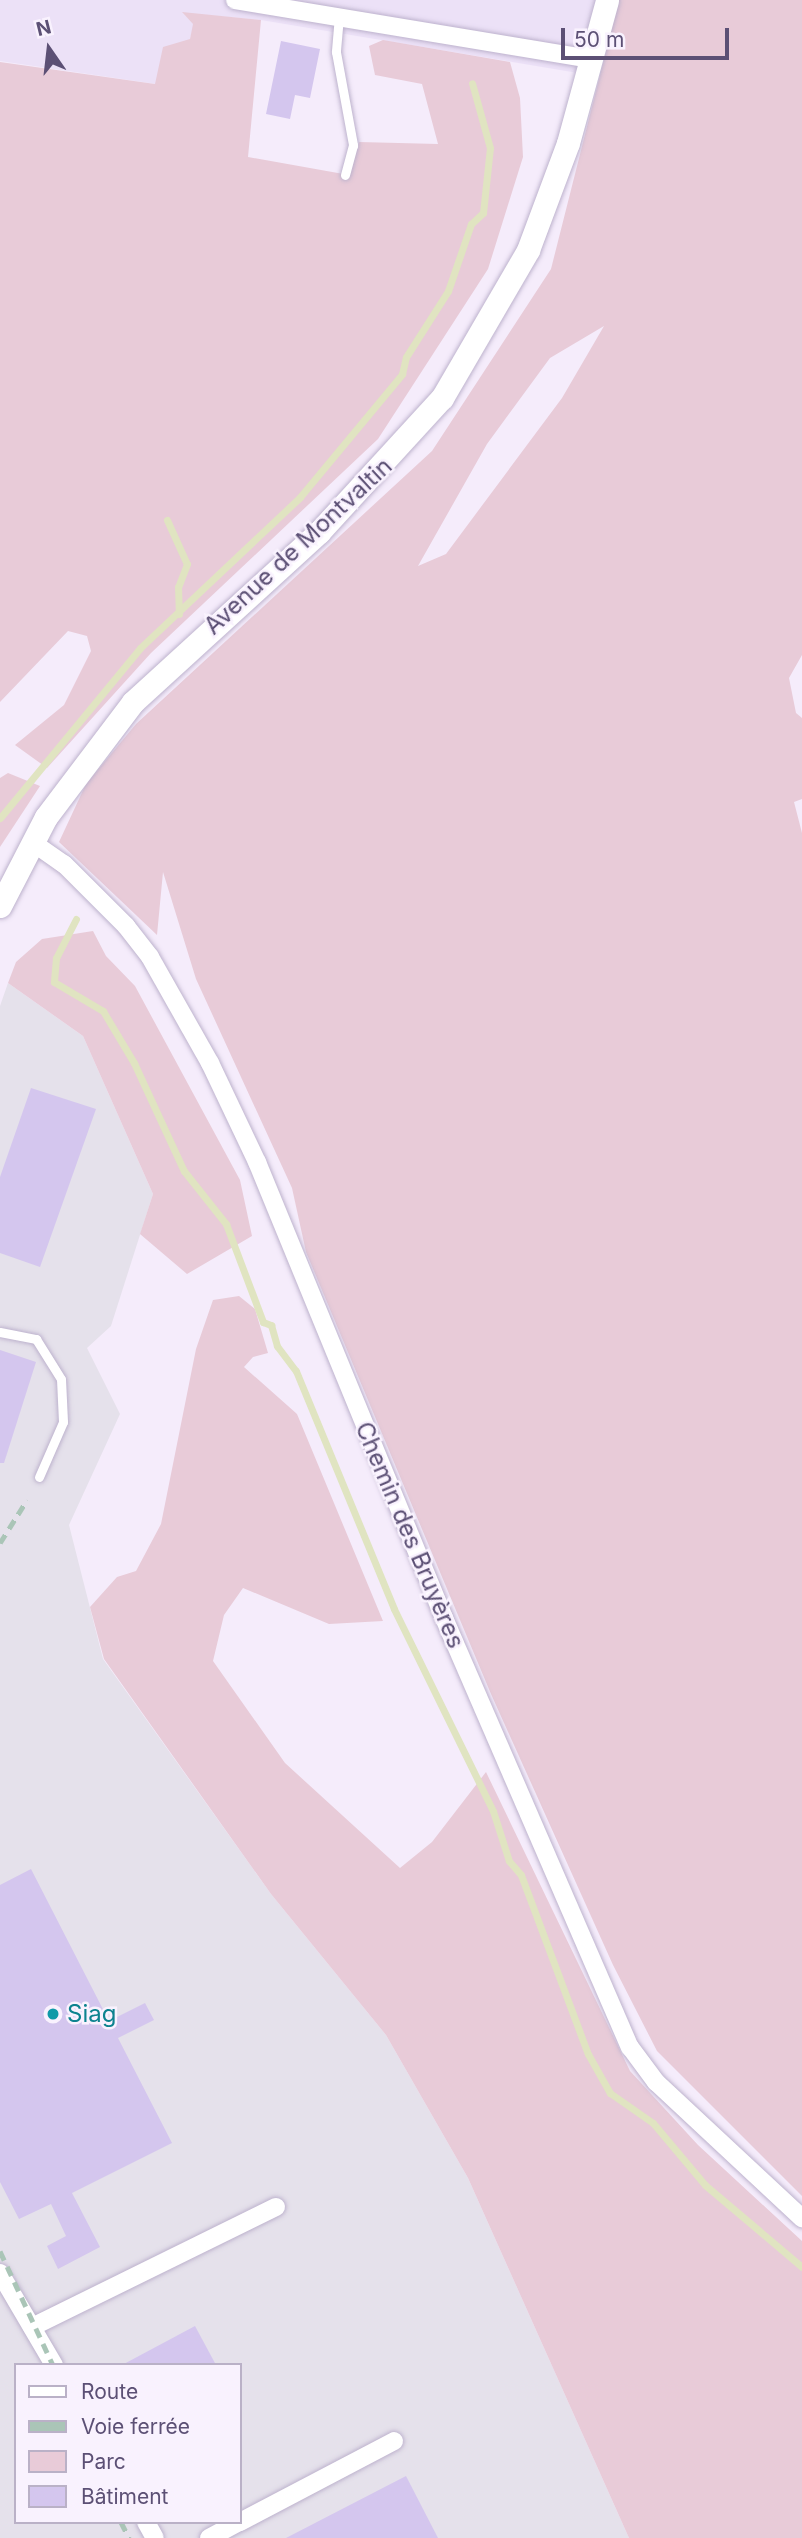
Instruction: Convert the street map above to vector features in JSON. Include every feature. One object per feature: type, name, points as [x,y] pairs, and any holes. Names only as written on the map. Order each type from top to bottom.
[{"type":"street","points":[[235,0],[318,6],[339,16],[593,59]]},
{"type":"street","name":"Avenue de Montvaltin","points":[[0,906],[32,842],[79,768],[133,702],[319,533],[442,398],[528,250],[593,59],[607,0]]},
{"type":"street","name":"Chemin des Bruyères","points":[[32,842],[64,864],[126,926],[150,957],[210,1063],[257,1162],[444,1618],[630,2047],[656,2082],[802,2218]]},
{"type":"street","points":[[32,2327],[276,2207]]},
{"type":"street","points":[[0,2273],[53,2363]]},
{"type":"street","points":[[242,2520],[394,2441]]},
{"type":"street","points":[[209,2538],[235,2524]]},
{"type":"lane","points":[[339,16],[335,52],[353,145],[345,174]]},
{"type":"lane","points":[[0,1332],[36,1339],[61,1379],[64,1422],[39,1477]]},
{"type":"shaded area","points":[[0,0],[619,0],[602,77],[261,20],[183,13],[194,24],[190,39],[156,84],[0,61]]},
{"type":"shaded area","points":[[8,983],[83,1036],[153,1194],[111,1326],[87,1348],[120,1414],[69,1525],[103,1659],[271,1894],[386,2035],[468,2178],[629,2538],[0,2538],[0,1006]]},
{"type":"green space","points":[[619,0],[802,0],[802,655],[789,678],[796,713],[802,718],[802,799],[794,802],[802,833],[802,2196],[657,2051],[613,1965],[491,1694],[306,1252],[292,1188],[196,979],[163,872],[157,935],[59,842],[86,784],[136,724],[432,451],[551,269]],"holes":[[[604,326],[562,398],[446,554],[418,566],[487,444],[550,358]]]},
{"type":"green space","points":[[182,12],[261,20],[248,157],[349,175],[359,142],[438,144],[422,84],[375,75],[369,46],[383,40],[510,62],[520,98],[523,157],[488,269],[378,439],[151,653],[47,768],[15,745],[64,705],[91,651],[87,636],[68,631],[0,702],[0,62],[155,84],[163,47],[190,39],[193,24]]},
{"type":"green space","points":[[8,773],[40,786],[0,847],[0,778]]},
{"type":"green space","points":[[93,931],[106,956],[135,986],[240,1180],[252,1236],[187,1274],[140,1234],[153,1194],[83,1036],[8,983],[16,962],[42,939]]},
{"type":"green space","points":[[239,1296],[255,1309],[268,1353],[253,1357],[244,1367],[297,1414],[383,1621],[329,1624],[243,1588],[224,1615],[213,1661],[285,1763],[400,1868],[432,1842],[486,1772],[630,2071],[698,2145],[802,2241],[802,2538],[629,2538],[468,2178],[386,2035],[271,1894],[104,1659],[90,1607],[117,1577],[136,1571],[161,1524],[196,1349],[213,1300]]},
{"type":"building","points":[[281,41],[320,49],[310,98],[295,95],[290,119],[266,114]]},
{"type":"building","points":[[31,1088],[96,1109],[40,1267],[0,1253],[0,1177]]},
{"type":"building","points":[[0,1350],[36,1362],[4,1463],[0,1463]]},
{"type":"building","name":"Siag","points":[[31,1869],[109,2021],[145,2003],[154,2020],[118,2038],[172,2143],[72,2193],[100,2247],[58,2269],[47,2246],[66,2236],[51,2204],[19,2219],[0,2182],[0,1885]]},
{"type":"building","points":[[195,2326],[215,2363],[126,2363]]},
{"type":"building","points":[[406,2476],[438,2538],[286,2538]]},
{"type":"waterway","points":[[0,818],[140,648],[300,497],[402,374],[406,357],[448,291],[471,224],[483,213],[490,148],[472,83]]},
{"type":"waterway","points":[[167,520],[187,564],[178,587],[179,614]]},
{"type":"waterway","points":[[76,919],[56,958],[54,982],[103,1011],[134,1063],[184,1171],[226,1224],[263,1322],[271,1325],[277,1346],[296,1371],[394,1609],[493,1811],[509,1861],[521,1875],[588,2054],[610,2093],[653,2123],[705,2185],[802,2267]]},
{"type":"railway","points":[[0,1543],[27,1500]]},
{"type":"railway","points":[[0,2251],[52,2363]]},
{"type":"railway","points":[[122,2524],[129,2538]]},
{"type":"place","name":"Siag","points":[[53,2014]]}]
